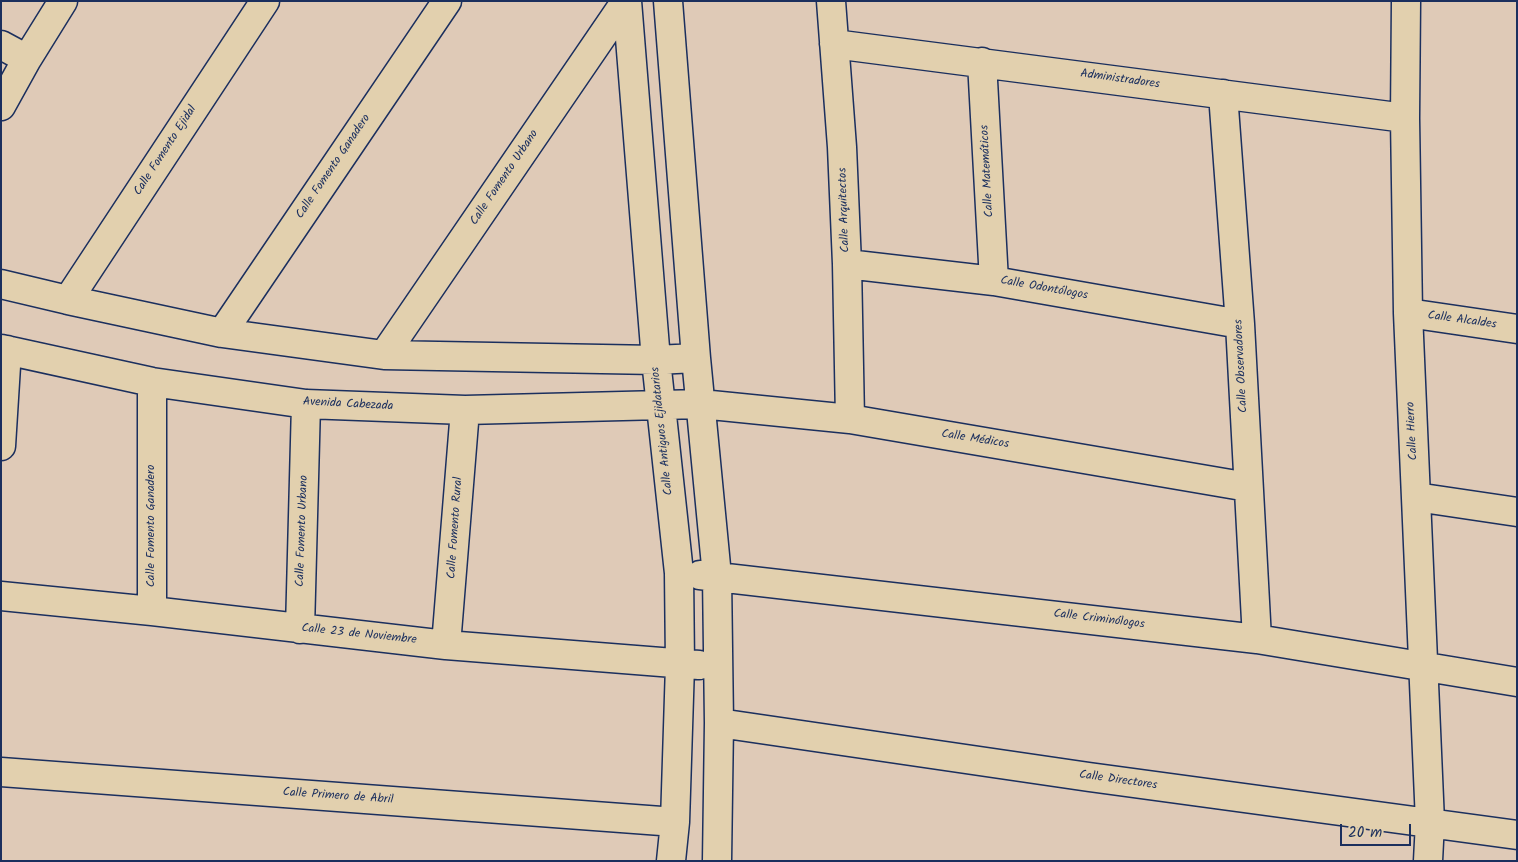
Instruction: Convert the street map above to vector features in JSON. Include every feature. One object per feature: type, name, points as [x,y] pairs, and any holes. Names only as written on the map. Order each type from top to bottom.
[{"type":"street","points":[[1,106],[27,59],[63,1]]},
{"type":"street","name":"Calle Fomento Ejidal","points":[[68,300],[265,1]]},
{"type":"street","name":"Calle Fomento Ganadero","points":[[222,333],[447,1]]},
{"type":"street","name":"Calle Fomento Urbano","points":[[384,355],[626,1]]},
{"type":"street","name":"Calle Antiguos Ejidatarios","points":[[626,1],[656,360],[679,573],[680,665],[675,822],[671,861]]},
{"type":"street","points":[[668,1],[696,358],[717,576],[718,861]]},
{"type":"street","name":"Calle Arquitectos","points":[[831,1],[842,147],[847,264],[850,419]]},
{"type":"street","name":"Calle Hierro","points":[[1406,1],[1405,118],[1408,313],[1430,822],[1428,861]]},
{"type":"street","name":"Administradores","points":[[834,44],[1405,118]]},
{"type":"street","points":[[1,45],[27,59]]},
{"type":"street","name":"Calle Matemáticos","points":[[982,62],[994,280]]},
{"type":"street","name":"Calle Observadores","points":[[1223,94],[1240,324],[1257,639]]},
{"type":"street","name":"Calle Odontólogos","points":[[847,264],[994,280],[1240,324]]},
{"type":"street","points":[[1,284],[222,333],[384,355],[656,360],[696,358]]},
{"type":"street","name":"Calle Alcaldes","points":[[1408,313],[1517,329]]},
{"type":"street","points":[[1,446],[4,349]]},
{"type":"street","name":"Avenida Cabezada","points":[[4,349],[152,382],[306,404],[465,410],[700,404]]},
{"type":"street","name":"Calle Fomento Ganadero","points":[[152,382],[152,611]]},
{"type":"street","name":"Calle Fomento Urbano","points":[[300,629],[306,404]]},
{"type":"street","name":"Calle Médicos","points":[[700,404],[850,419],[1248,487]]},
{"type":"street","name":"Calle Fomento Rural","points":[[446,645],[465,410]]},
{"type":"street","points":[[1416,497],[1517,512]]},
{"type":"street","name":"Calle Criminólogos","points":[[679,573],[1257,639],[1517,682]]},
{"type":"street","name":"Calle 23 de Noviembre","points":[[1,596],[152,611],[446,645],[680,665],[717,666]]},
{"type":"street","name":"Calle Directores","points":[[719,723],[1089,777],[1517,835]]},
{"type":"street","name":"Calle Primero de Abril","points":[[1,772],[675,822]]}]
